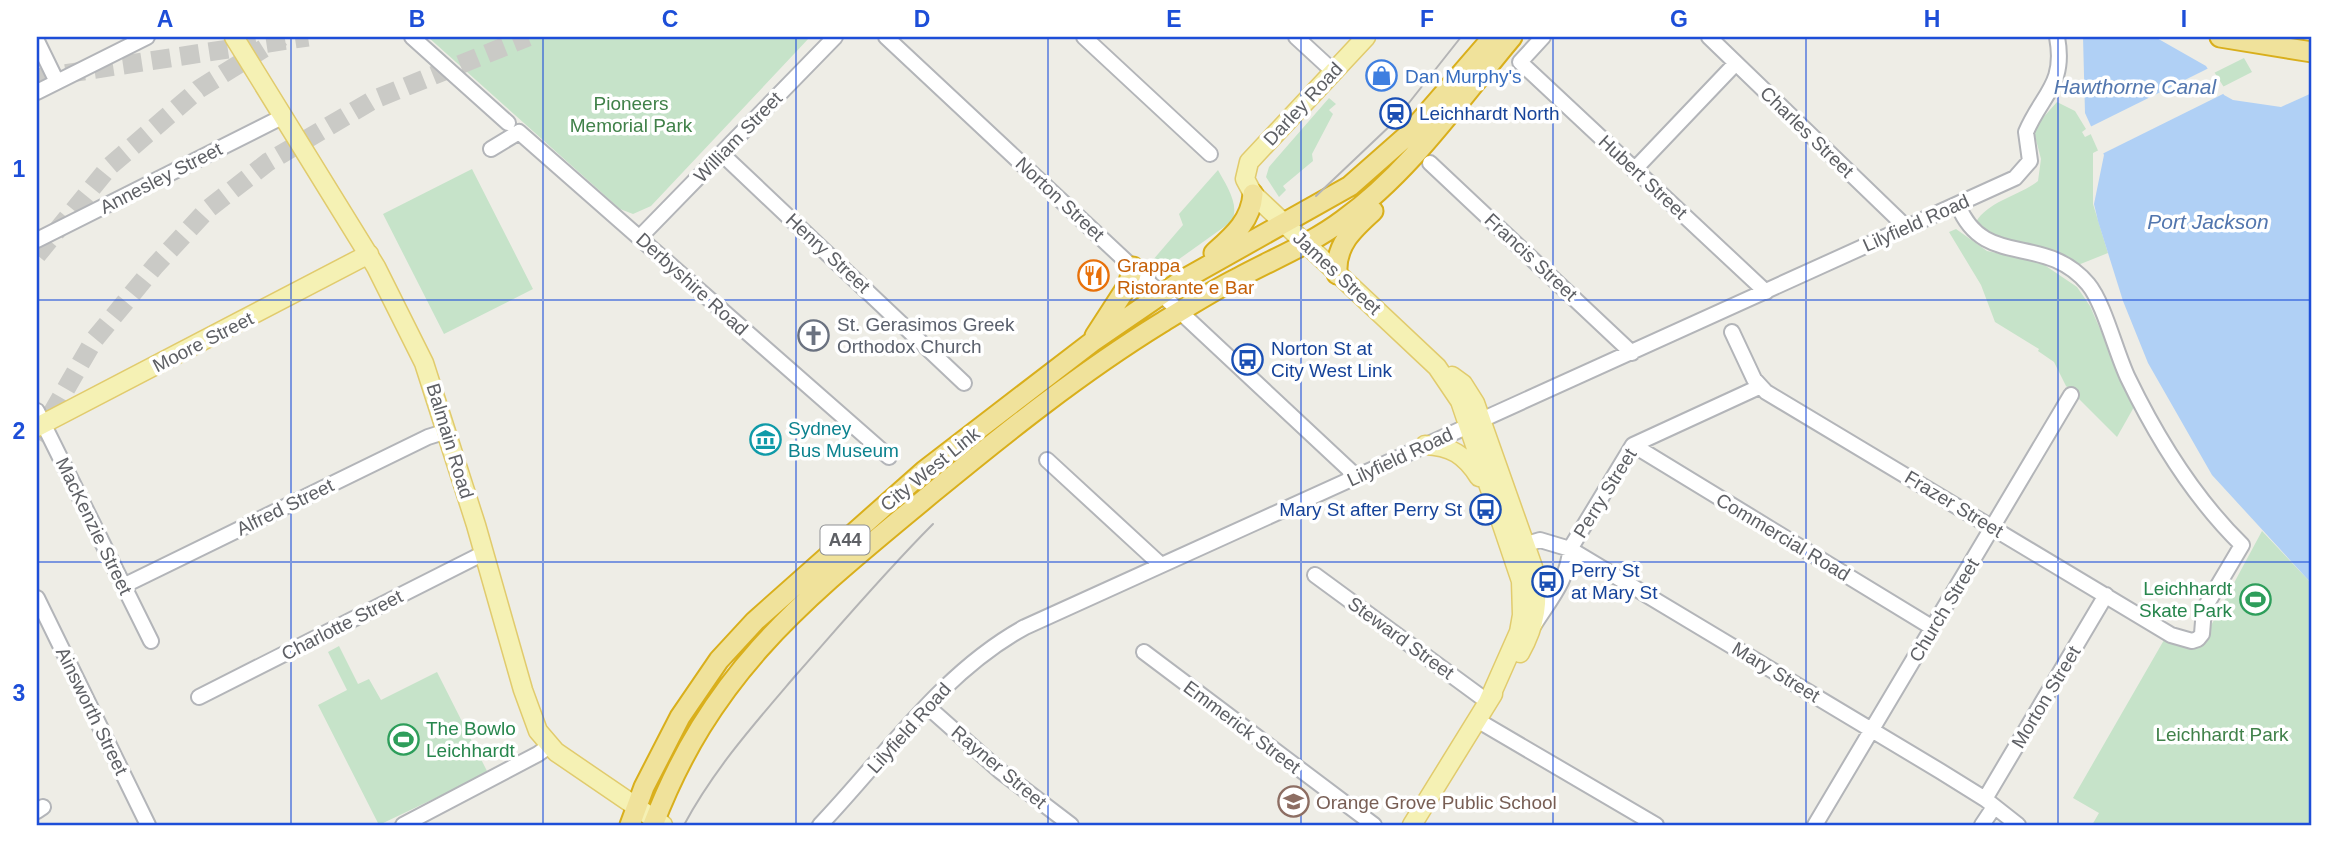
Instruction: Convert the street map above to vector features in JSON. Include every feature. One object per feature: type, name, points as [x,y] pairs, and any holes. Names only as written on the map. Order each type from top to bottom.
[{"type":"highway","name":"A44","points":[[1285,225],[1350,186],[1384,159],[1493,37]]},
{"type":"highway","name":"A44","points":[[1305,244],[1342,221],[1405,165],[1512,37]]},
{"type":"highway","points":[[2292,37],[2312,40]]},
{"type":"highway","points":[[2228,38],[2312,52]]},
{"type":"highway","points":[[1337,274],[1341,245],[1375,209],[1384,184]]},
{"type":"highway","points":[[1207,267],[1213,255],[1244,223],[1251,209],[1252,194]]},
{"type":"highway","name":"City West Link","points":[[633,817],[667,737],[692,698],[755,621],[924,471],[1091,342],[1162,294],[1285,225]]},
{"type":"highway","name":"City West Link","points":[[657,823],[687,748],[715,702],[776,628],[825,582],[988,447],[1123,346],[1305,244]]},
{"type":"highway","points":[[1091,342],[1128,285],[1133,267]]},
{"type":"main road","name":"Balmain Road","points":[[234,37],[369,254],[424,363],[535,724],[549,746],[633,817],[657,823]]},
{"type":"main road","name":"Darley Road","points":[[1245,174],[1252,158],[1366,37]]},
{"type":"main road","name":"James Street","points":[[1245,174],[1252,194],[1437,367],[1463,384],[1471,396],[1475,423]]},
{"type":"main road","name":"Moore Street","points":[[39,421],[369,254]]},
{"type":"main road","points":[[1475,423],[1489,491]]},
{"type":"main road","points":[[1475,423],[1518,546]]},
{"type":"main road","points":[[1425,445],[1449,448],[1467,459],[1489,491],[1518,546]]},
{"type":"main road","name":"Perry Street","points":[[1412,825],[1513,666],[1534,626],[1537,589],[1518,546]]},
{"type":"main road","name":"Perry Street","points":[[1488,702],[1514,645],[1522,615],[1518,546]]},
{"type":"street","points":[[37,92],[147,37]]},
{"type":"street","points":[[412,37],[508,123]]},
{"type":"street","name":"William Street","points":[[640,237],[835,37]]},
{"type":"street","name":"Norton Street","points":[[886,37],[1357,477]]},
{"type":"street","points":[[1084,37],[1210,154]]},
{"type":"street","points":[[1297,37],[1334,72]]},
{"type":"street","name":"Hubert Street","points":[[1543,37],[1520,62],[1766,292]]},
{"type":"street","name":"Charles Street","points":[[1709,37],[1906,228]]},
{"type":"street","name":"Lilyfield Road","points":[[820,825],[961,671],[992,645],[1161,565],[2015,178],[2030,161],[2026,132],[2053,86],[2058,56],[2057,37]]},
{"type":"street","points":[[37,41],[57,82]]},
{"type":"street","points":[[1634,170],[1736,63]]},
{"type":"street","name":"Annesley Street","points":[[37,240],[284,116]]},
{"type":"street","name":"Derbyshire Road","points":[[491,149],[519,132],[890,457]]},
{"type":"street","name":"Henry Street","points":[[722,153],[964,383]]},
{"type":"street","name":"Francis Street","points":[[1430,163],[1632,353]]},
{"type":"street","name":"Frazer Street","points":[[1757,383],[2182,640],[2192,641],[2202,634],[2204,609],[2242,545],[2208,509],[2169,450],[2128,378],[2089,286],[2076,274],[2040,252],[1997,245],[1983,239],[1967,226],[1958,205]]},
{"type":"street","points":[[1732,332],[1757,383]]},
{"type":"street","name":"Perry Street","points":[[1534,626],[1559,586],[1569,563],[1570,549],[1633,445],[1757,383]]},
{"type":"street","name":"Church Street","points":[[1815,825],[2071,395]]},
{"type":"street","name":"MacKenzie Street","points":[[39,421],[151,641]]},
{"type":"street","name":"Alfred Street","points":[[124,586],[428,437],[447,431]]},
{"type":"street","name":"Commercial Road","points":[[1633,445],[1933,628]]},
{"type":"street","points":[[1047,460],[1161,565]]},
{"type":"street","name":"Mary Street","points":[[1518,546],[1540,540],[1570,549],[1873,731],[1989,803],[2018,825]]},
{"type":"street","name":"Charlotte Street","points":[[200,697],[484,553]]},
{"type":"street","name":"Steward Street","points":[[1315,575],[1488,702]]},
{"type":"street","name":"Morton Street","points":[[1982,825],[1989,803],[2106,595]]},
{"type":"street","name":"Ainsworth Street","points":[[37,598],[148,825]]},
{"type":"street","name":"Emmerick Street","points":[[1144,652],[1374,825]]},
{"type":"street","name":"Rayner Street","points":[[928,707],[1000,771],[1071,825]]},
{"type":"street","points":[[1477,720],[1656,825]]},
{"type":"street","points":[[403,825],[549,746]]},
{"type":"green space","name":"Pioneers Memorial Park","points":[[428,37],[810,37],[651,206],[633,214],[620,209]]},
{"type":"green space","points":[[2244,58],[2252,72],[2093,153],[2093,204],[2108,253],[2078,265],[2055,250],[1999,239],[1979,229],[1976,222],[1988,209],[2038,181],[2041,159],[2034,132],[2057,102],[2075,111],[2086,129],[2082,132],[2085,137]]},
{"type":"green space","points":[[1329,98],[1336,104],[1329,110],[1333,114],[1312,154],[1313,161],[1283,186],[1286,190],[1279,197],[1266,177],[1269,167]]},
{"type":"green space","points":[[472,169],[533,289],[444,334],[383,214]]},
{"type":"green space","points":[[1218,170],[1233,202],[1234,216],[1231,222],[1168,267],[1152,261],[1183,225],[1179,214]]},
{"type":"green space","points":[[1956,229],[1987,251],[2040,262],[2077,287],[2090,306],[2134,407],[2117,437],[2066,386],[2054,362],[2038,351],[2039,349],[1995,322],[1981,285],[1949,232]]},
{"type":"green space","name":"Leichhardt Park","points":[[2262,531],[2312,584],[2312,825],[2092,825],[2099,813],[2073,798],[2164,640],[2200,646]]},
{"type":"green space","name":"The Bowlo Leichhardt","points":[[339,646],[358,684],[369,679],[381,700],[437,672],[488,773],[379,825],[318,705],[347,690],[328,652]]},
{"type":"water","name":"Port Jackson","points":[[2083,37],[2155,37],[2206,66],[2224,95],[2233,100],[2281,107],[2312,93],[2312,584],[2212,475],[2148,363],[2123,301],[2094,204],[2104,155],[2085,113]]},
{"type":"pier","points":[[2211,67],[2227,92],[2100,155],[2088,128]]},
{"type":"tunnel","points":[[37,255],[110,166],[199,89],[282,37]]},
{"type":"tunnel","points":[[37,78],[308,37]]},
{"type":"tunnel","points":[[37,439],[94,340],[155,266],[208,209],[268,162],[373,100],[528,37]]},
{"type":"tram line","points":[[1316,196],[1393,123],[1461,37]]},
{"type":"tram line","points":[[684,825],[708,785],[750,729],[863,598],[933,524]]},
{"type":"place","name":"Dan Murphy's","points":[[1382,76]]},
{"type":"place","name":"Leichhardt North","points":[[1396,113]]},
{"type":"place","name":"Grappa Ristorante e Bar","points":[[1094,276]]},
{"type":"place","name":"St. Gerasimos Greek Orthodox Church","points":[[814,335]]},
{"type":"place","name":"Norton St at City West Link","points":[[1248,359]]},
{"type":"place","name":"Sydney Bus Museum","points":[[765,439]]},
{"type":"place","name":"Mary St after Perry St","points":[[1485,509]]},
{"type":"place","name":"Perry St at Mary St","points":[[1548,581]]},
{"type":"place","name":"Leichhardt Skate Park","points":[[2255,599]]},
{"type":"place","name":"The Bowlo Leichhardt","points":[[403,739]]},
{"type":"place","name":"Orange Grove Public School","points":[[1293,802]]},
{"type":"water label","name":"Hawthorne Canal","points":[[2135,86]]}]
